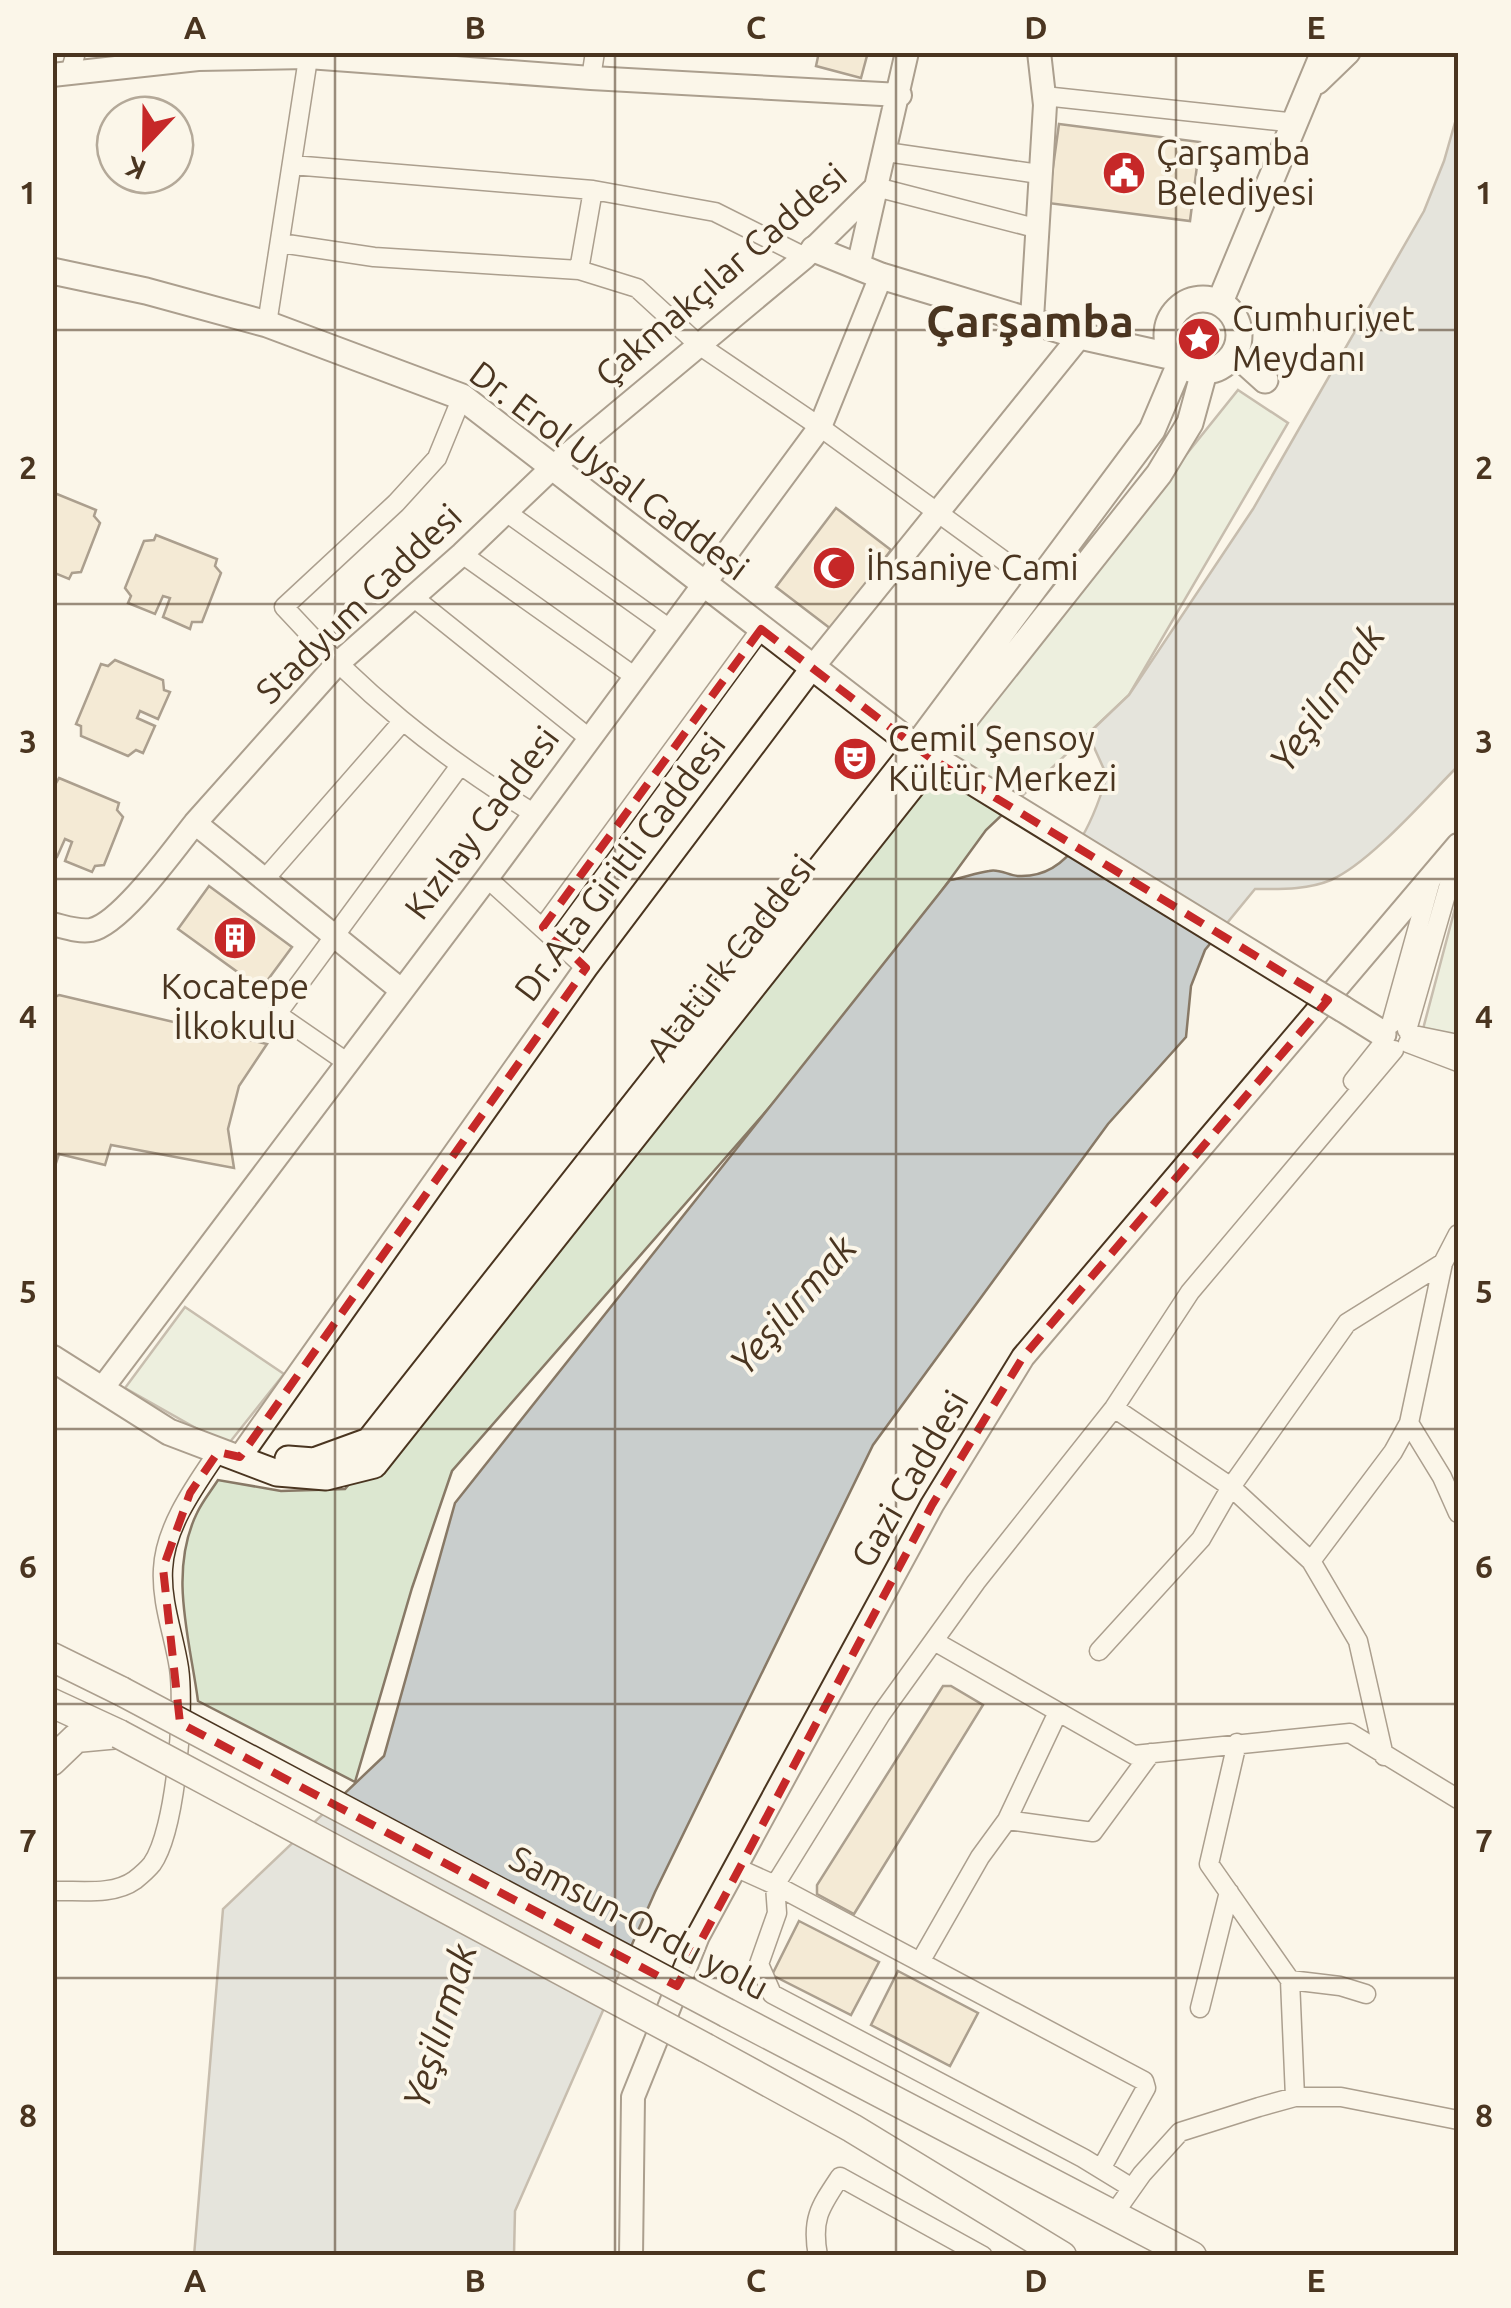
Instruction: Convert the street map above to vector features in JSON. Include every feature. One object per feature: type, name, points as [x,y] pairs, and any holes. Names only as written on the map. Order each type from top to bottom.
[{"type":"highway","name":"Samsun-Ordu yolu","points":[[52,1657],[1192,2256]]},
{"type":"highway","points":[[52,1703],[119,1734],[706,2048],[852,2128],[1062,2256]]},
{"type":"highway","points":[[52,1761],[76,1738],[119,1734]]},
{"type":"main road","points":[[1220,302],[1324,52]]},
{"type":"main road","points":[[1310,88],[1347,52]]},
{"type":"main road","points":[[809,253],[1080,336],[1186,364],[1227,363],[1235,353],[1240,330],[1236,318],[1220,302],[1197,299],[1186,303],[1170,318],[1167,342],[1186,364]]},
{"type":"main road","name":"Dr. Erol Uysal Caddesi","points":[[52,271],[268,324],[462,397],[925,752],[1343,1010],[1397,1037]]},
{"type":"main road","points":[[1080,336],[1167,330]]},
{"type":"main road","points":[[1235,353],[1264,380]]},
{"type":"main road","name":"Atatürk Caddesi","points":[[925,752],[1036,584],[1152,430],[1186,364]]},
{"type":"main road","name":"Atatürk Caddesi","points":[[52,1358],[169,1432],[229,1454],[314,1461],[369,1441],[925,752],[1159,474],[1190,424],[1186,364]]},
{"type":"street","points":[[591,78],[595,52]]},
{"type":"street","name":"Çakmakçılar Caddesi","points":[[554,466],[809,253],[876,187],[907,52]]},
{"type":"street","points":[[1032,319],[1044,96],[1039,52]]},
{"type":"street","points":[[268,324],[309,54]]},
{"type":"street","points":[[66,67],[309,54],[591,78],[900,95]]},
{"type":"street","points":[[1044,96],[1296,123]]},
{"type":"street","points":[[886,152],[1039,174]]},
{"type":"street","points":[[292,164],[593,190],[715,212],[809,253]]},
{"type":"street","points":[[876,187],[1039,229]]},
{"type":"street","name":"Kızılay Caddesi","points":[[100,1390],[487,878],[820,427],[869,272],[876,187]]},
{"type":"street","points":[[580,270],[593,190]]},
{"type":"street","points":[[280,243],[374,257],[580,270],[637,288],[699,345],[820,427],[1036,584]]},
{"type":"street","name":"Dr.Ata Giritli Caddesi","points":[[229,1454],[812,668],[1080,336]]},
{"type":"street","points":[[462,397],[437,458],[396,503],[284,607],[336,664],[402,722],[459,767],[533,813]]},
{"type":"street","name":"Stadyum Caddesi","points":[[52,924],[96,930],[128,904],[336,664],[462,554],[554,466]]},
{"type":"street","points":[[506,512],[670,628]]},
{"type":"street","points":[[462,554],[634,676]]},
{"type":"street","points":[[413,597],[589,738]]},
{"type":"street","points":[[543,927],[760,629]]},
{"type":"street","points":[[264,880],[402,722]]},
{"type":"street","points":[[345,1062],[277,1014],[459,767]]},
{"type":"street","points":[[195,823],[401,990]]},
{"type":"street","name":"Gazi Caddesi","points":[[631,2256],[632,2097],[698,1936],[932,1505],[1023,1357],[1458,846]]},
{"type":"street","points":[[1132,2188],[772,1994],[759,1964],[776,1913],[775,1885],[881,1714],[934,1641],[1114,1408],[1190,1292],[1298,1161],[1308,1138],[1397,1037],[1458,853]]},
{"type":"street","points":[[1397,1037],[1432,877]]},
{"type":"street","points":[[487,878],[586,968]]},
{"type":"street","points":[[1397,1037],[1458,1044]]},
{"type":"street","points":[[1397,1037],[1458,1062]]},
{"type":"street","points":[[1311,1561],[1393,1452],[1409,1423],[1443,1263],[1458,1234]]},
{"type":"street","points":[[1100,1651],[1201,1539],[1231,1487],[1347,1323],[1443,1263]]},
{"type":"street","points":[[1114,1408],[1231,1487],[1311,1561],[1358,1641],[1384,1756]]},
{"type":"street","points":[[1409,1423],[1442,1477],[1458,1513]]},
{"type":"street","points":[[52,1891],[110,1890],[132,1882],[152,1864],[164,1837],[180,1737],[179,1670],[162,1568],[190,1493],[229,1454]]},
{"type":"street","points":[[934,1641],[1134,1755],[1350,1733],[1458,1800]]},
{"type":"street","points":[[920,1962],[980,1857],[1007,1820],[1058,1712]]},
{"type":"street","points":[[1237,1742],[1209,1864],[1290,1980],[1295,2097]]},
{"type":"street","points":[[1007,1820],[1093,1832],[1151,1753]]},
{"type":"street","points":[[735,1867],[1144,2082],[1146,2088],[1135,2112],[1102,2169]]},
{"type":"street","points":[[1200,2008],[1229,1892]]},
{"type":"street","points":[[1290,1980],[1340,1986],[1366,1994]]},
{"type":"street","points":[[1113,2215],[1180,2132],[1295,2097],[1341,2097],[1458,2120]]},
{"type":"street","points":[[818,2256],[817,2212],[840,2178],[983,2256]]},
{"type":"highlighted area","points":[[761,629],[932,759],[1328,1000],[1023,1357],[932,1505],[677,1986],[180,1723],[163,1568],[190,1493],[218,1452],[240,1457],[586,968],[543,927]]},
{"type":"green space","points":[[1238,390],[1288,423],[1129,695],[986,830],[857,1007],[452,1471],[412,1588],[355,1782],[198,1701],[184,1606],[184,1559],[197,1513],[218,1480],[281,1491],[345,1489],[635,1141]]},
{"type":"green space","points":[[1458,897],[1458,1043],[1423,1029]]},
{"type":"green space","points":[[185,1307],[284,1374],[230,1442],[217,1440],[125,1388]]},
{"type":"water","name":"Yeşilırmak","points":[[1458,112],[1458,766],[1398,828],[1346,871],[1313,886],[1255,889],[1205,950],[1191,986],[1186,1037],[1108,1124],[873,1445],[655,1892],[515,2211],[514,2255],[194,2256],[223,1909],[384,1756],[455,1503],[950,880],[993,870],[1019,876],[1038,874],[1054,867],[1078,842],[1088,827],[1107,776],[1088,734],[1129,695],[1253,509],[1424,211]]},
{"type":"building","points":[[819,52],[868,52],[861,78],[816,66]]},
{"type":"building","name":"Çarşamba Belediyesi","points":[[1059,124],[1200,142],[1190,221],[1048,203]]},
{"type":"building","points":[[52,492],[96,510],[94,516],[100,523],[81,572],[72,573],[69,579],[52,572]]},
{"type":"building","name":"İhsaniye Cami","points":[[836,508],[891,550],[831,629],[776,587]]},
{"type":"building","points":[[156,535],[217,559],[215,566],[221,573],[202,622],[192,622],[190,629],[163,617],[170,598],[163,596],[155,614],[128,603],[131,596],[125,588],[144,541],[154,540]]},
{"type":"building","points":[[115,660],[163,680],[164,690],[170,692],[158,719],[140,711],[137,718],[155,726],[143,753],[136,750],[128,756],[81,736],[81,726],[76,724],[101,664],[108,666]]},
{"type":"building","points":[[59,778],[119,803],[117,810],[123,817],[104,865],[95,866],[92,872],[65,861],[72,842],[65,839],[57,857],[52,855],[52,782]]},
{"type":"building","name":"Kocatepe İlkokulu","points":[[209,886],[292,947],[261,989],[178,929]]},
{"type":"building","points":[[59,995],[267,1044],[239,1086],[228,1129],[234,1168],[111,1145],[105,1165],[59,1154],[52,1175],[52,999]]},
{"type":"building","points":[[943,1686],[951,1686],[983,1705],[854,1914],[817,1894],[817,1885]]},
{"type":"building","points":[[799,1921],[879,1962],[851,2015],[772,1975]]},
{"type":"building","points":[[898,1971],[978,2013],[950,2066],[871,2025]]},
{"type":"place","name":"Çarşamba Belediyesi","points":[[1124,173]]},
{"type":"place","name":"Cumhuriyet Meydanı","points":[[1199,339]]},
{"type":"place","name":"İhsaniye Cami","points":[[834,568]]},
{"type":"place","name":"Cemil Şensoy Kültür Merkezi","points":[[855,759]]},
{"type":"place","name":"Kocatepe İlkokulu","points":[[235,938]]},
{"type":"district","name":"Çarşamba","points":[[1030,321]]}]
